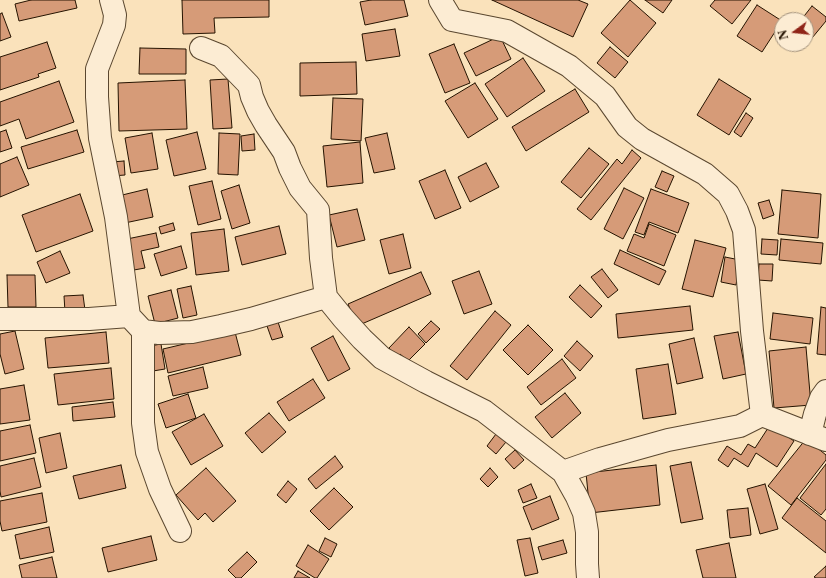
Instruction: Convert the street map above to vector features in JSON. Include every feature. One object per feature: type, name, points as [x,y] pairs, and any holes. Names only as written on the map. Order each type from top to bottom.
[{"type":"street","points":[[111,0],[115,15],[114,25],[97,69],[97,97],[100,138],[136,324],[142,423],[147,452],[160,489],[180,531]]},
{"type":"street","points":[[440,0],[452,20],[508,31],[569,66],[604,96],[627,127],[642,139],[705,174],[728,194],[738,211],[744,230],[752,331],[762,415]]},
{"type":"street","points":[[201,48],[221,56],[249,85],[258,111],[284,152],[300,188],[318,210],[321,258],[326,297],[362,339],[382,358],[484,411],[563,472],[577,496],[584,513],[587,532],[588,578]]},
{"type":"street","points":[[0,319],[89,319],[136,324],[159,333],[186,332],[251,319],[326,297]]},
{"type":"street","points":[[563,472],[600,459],[668,440],[740,426],[762,415],[818,437],[817,409],[821,398],[826,391]]},
{"type":"building","points":[[31,0],[75,0],[77,8],[19,21],[15,4]]},
{"type":"building","points":[[182,0],[269,0],[269,17],[214,18],[215,33],[183,34]]},
{"type":"building","points":[[371,0],[404,0],[408,16],[365,25],[360,2]]},
{"type":"building","points":[[492,0],[578,0],[588,4],[573,37]]},
{"type":"building","points":[[630,0],[656,23],[628,57],[601,33]]},
{"type":"building","points":[[645,0],[672,0],[663,13]]},
{"type":"building","points":[[715,0],[751,0],[732,24],[710,6]]},
{"type":"building","points":[[757,5],[774,16],[774,33],[762,52],[737,36]]},
{"type":"building","points":[[812,6],[826,17],[826,21],[814,36],[814,12],[807,12]]},
{"type":"building","points":[[2,13],[11,37],[0,41],[0,14]]},
{"type":"building","points":[[395,29],[400,56],[366,61],[362,34]]},
{"type":"building","points":[[500,36],[511,59],[476,76],[464,53]]},
{"type":"building","points":[[47,42],[56,68],[38,74],[39,77],[0,90],[0,57]]},
{"type":"building","points":[[454,44],[470,83],[445,93],[429,54]]},
{"type":"building","points":[[610,47],[628,62],[615,78],[597,63]]},
{"type":"building","points":[[140,48],[186,49],[186,74],[139,74]]},
{"type":"building","points":[[523,58],[545,91],[507,117],[485,84]]},
{"type":"building","points":[[356,62],[357,94],[300,96],[300,63]]},
{"type":"building","points":[[228,79],[232,128],[213,129],[210,80]]},
{"type":"building","points":[[719,79],[751,99],[729,135],[697,115]]},
{"type":"building","points":[[185,80],[187,129],[119,131],[118,83]]},
{"type":"building","points":[[59,81],[74,122],[26,139],[19,119],[0,126],[0,102]]},
{"type":"building","points":[[475,83],[498,119],[468,138],[445,101]]},
{"type":"building","points":[[575,89],[589,112],[526,151],[512,127]]},
{"type":"building","points":[[333,98],[363,99],[361,141],[331,139]]},
{"type":"building","points":[[746,113],[753,118],[741,137],[734,132]]},
{"type":"building","points":[[6,130],[12,148],[0,152],[0,132]]},
{"type":"building","points":[[77,130],[84,152],[28,169],[21,147]]},
{"type":"building","points":[[197,132],[206,169],[174,176],[166,140]]},
{"type":"building","points":[[152,133],[158,169],[131,173],[125,138]]},
{"type":"building","points":[[219,133],[240,134],[238,175],[218,174]]},
{"type":"building","points":[[387,133],[395,169],[374,173],[365,138]]},
{"type":"building","points":[[254,134],[255,150],[242,151],[241,136]]},
{"type":"building","points":[[360,142],[363,183],[327,187],[323,146]]},
{"type":"building","points":[[589,148],[609,164],[581,198],[561,182]]},
{"type":"building","points":[[632,150],[641,158],[591,220],[577,209],[617,159],[622,164]]},
{"type":"building","points":[[17,157],[29,185],[0,197],[0,164]]},
{"type":"building","points":[[124,161],[125,175],[112,176],[112,162]]},
{"type":"building","points":[[486,163],[499,187],[470,202],[458,177]]},
{"type":"building","points":[[445,170],[461,208],[435,219],[419,181]]},
{"type":"building","points":[[662,171],[674,176],[667,192],[655,187]]},
{"type":"building","points":[[212,181],[221,219],[198,225],[189,186]]},
{"type":"building","points":[[239,185],[250,223],[232,229],[221,191]]},
{"type":"building","points":[[624,188],[644,198],[623,239],[604,229]]},
{"type":"building","points":[[147,189],[153,217],[120,224],[114,197]]},
{"type":"building","points":[[651,189],[689,203],[678,233],[649,222],[644,235],[635,232]]},
{"type":"building","points":[[782,190],[821,194],[818,238],[778,234]]},
{"type":"building","points":[[80,194],[93,231],[36,252],[22,215]]},
{"type":"building","points":[[769,200],[774,215],[763,219],[758,203]]},
{"type":"building","points":[[357,209],[365,240],[337,247],[329,215]]},
{"type":"building","points":[[173,223],[175,230],[161,234],[159,227]]},
{"type":"building","points":[[649,224],[676,235],[664,266],[627,251],[634,234],[644,238]]},
{"type":"building","points":[[279,226],[286,254],[242,265],[235,237]]},
{"type":"building","points":[[224,229],[229,271],[196,275],[191,233]]},
{"type":"building","points":[[156,233],[159,247],[141,251],[145,268],[134,270],[127,239]]},
{"type":"building","points":[[403,234],[411,268],[389,274],[380,240]]},
{"type":"building","points":[[762,239],[778,240],[777,255],[761,254]]},
{"type":"building","points":[[781,239],[823,243],[821,264],[779,260]]},
{"type":"building","points":[[695,240],[726,248],[713,297],[682,289]]},
{"type":"building","points":[[181,246],[187,268],[161,276],[154,254]]},
{"type":"building","points":[[620,250],[666,271],[659,285],[614,264]]},
{"type":"building","points":[[60,251],[70,273],[46,283],[37,262]]},
{"type":"building","points":[[725,257],[740,260],[736,285],[721,282]]},
{"type":"building","points":[[759,264],[773,264],[772,281],[758,280]]},
{"type":"building","points":[[602,269],[618,290],[608,298],[591,277]]},
{"type":"building","points":[[479,271],[492,304],[464,314],[452,281]]},
{"type":"building","points":[[421,272],[431,294],[357,326],[348,304]]},
{"type":"building","points":[[7,275],[35,275],[36,307],[8,307]]},
{"type":"building","points":[[580,285],[602,306],[591,318],[569,297]]},
{"type":"building","points":[[191,286],[197,315],[183,318],[177,289]]},
{"type":"building","points":[[171,290],[178,318],[155,324],[148,296]]},
{"type":"building","points":[[83,295],[85,310],[65,312],[64,296]]},
{"type":"building","points":[[690,306],[693,330],[618,338],[616,314]]},
{"type":"building","points":[[821,307],[826,308],[826,355],[817,354]]},
{"type":"building","points":[[495,311],[511,325],[467,380],[450,366]]},
{"type":"building","points":[[773,313],[813,318],[810,344],[770,339]]},
{"type":"building","points":[[431,321],[440,329],[426,343],[418,334]]},
{"type":"building","points":[[278,322],[283,337],[272,340],[267,326]]},
{"type":"building","points":[[528,325],[553,350],[528,375],[503,350]]},
{"type":"building","points":[[409,327],[425,344],[408,361],[400,354],[398,357],[389,348]]},
{"type":"building","points":[[15,331],[24,369],[5,374],[0,354],[0,334]]},
{"type":"building","points":[[106,332],[109,363],[48,368],[45,338]]},
{"type":"building","points":[[235,332],[241,355],[168,373],[163,349]]},
{"type":"building","points":[[738,332],[746,374],[723,379],[714,336]]},
{"type":"building","points":[[333,336],[350,369],[328,381],[311,348]]},
{"type":"building","points":[[694,338],[703,378],[677,384],[669,344]]},
{"type":"building","points":[[577,341],[593,356],[580,371],[564,356]]},
{"type":"building","points":[[161,344],[165,369],[153,371],[150,346]]},
{"type":"building","points":[[806,347],[811,405],[774,408],[769,351]]},
{"type":"building","points":[[562,359],[576,378],[541,405],[527,387]]},
{"type":"building","points":[[668,364],[676,414],[643,419],[636,369]]},
{"type":"building","points":[[203,367],[208,388],[173,396],[168,376]]},
{"type":"building","points":[[111,368],[114,399],[58,405],[54,374]]},
{"type":"building","points":[[313,379],[325,398],[289,421],[277,402]]},
{"type":"building","points":[[24,385],[30,420],[0,424],[0,389]]},
{"type":"building","points":[[565,393],[581,413],[552,438],[535,417]]},
{"type":"building","points":[[188,394],[196,418],[166,428],[158,404]]},
{"type":"building","points":[[113,402],[115,417],[73,421],[72,407]]},
{"type":"building","points":[[269,413],[286,432],[262,453],[245,433]]},
{"type":"building","points":[[204,414],[223,446],[191,465],[172,432]]},
{"type":"building","points":[[30,425],[36,453],[0,461],[0,431]]},
{"type":"building","points":[[770,425],[794,441],[777,467],[756,453],[748,467],[734,458],[728,467],[718,460],[727,446],[741,455],[748,444],[755,448]]},
{"type":"building","points":[[60,433],[67,468],[46,473],[39,438]]},
{"type":"building","points":[[496,434],[506,442],[496,454],[487,446]]},
{"type":"building","points":[[806,439],[826,455],[826,460],[791,505],[768,486]]},
{"type":"building","points":[[515,450],[524,460],[514,469],[505,459]]},
{"type":"building","points":[[335,456],[343,467],[316,489],[308,479]]},
{"type":"building","points":[[34,458],[41,487],[1,497],[0,466]]},
{"type":"building","points":[[691,462],[703,519],[681,523],[670,466]]},
{"type":"building","points":[[826,464],[826,509],[821,515],[800,498]]},
{"type":"building","points":[[121,465],[126,488],[79,499],[73,476]]},
{"type":"building","points":[[656,465],[660,505],[590,513],[586,473]]},
{"type":"building","points":[[206,468],[236,501],[213,522],[205,513],[198,520],[176,495]]},
{"type":"building","points":[[490,468],[498,477],[488,487],[480,479]]},
{"type":"building","points":[[288,481],[297,489],[286,503],[277,495]]},
{"type":"building","points":[[531,484],[537,498],[523,503],[518,490]]},
{"type":"building","points":[[765,484],[778,529],[760,534],[747,489]]},
{"type":"building","points":[[334,488],[353,507],[329,530],[310,511]]},
{"type":"building","points":[[42,493],[47,522],[2,531],[0,521],[0,501]]},
{"type":"building","points":[[550,496],[559,519],[532,530],[523,507]]},
{"type":"building","points":[[797,498],[826,521],[826,553],[782,518]]},
{"type":"building","points":[[748,508],[751,535],[730,538],[727,510]]},
{"type":"building","points":[[49,527],[54,552],[20,559],[15,535]]},
{"type":"building","points":[[151,536],[157,560],[108,572],[102,548]]},
{"type":"building","points":[[325,538],[337,544],[331,557],[319,551]]},
{"type":"building","points":[[530,538],[538,573],[525,576],[517,540]]},
{"type":"building","points":[[563,540],[567,553],[542,560],[538,547]]},
{"type":"building","points":[[729,543],[736,578],[703,578],[696,550]]},
{"type":"building","points":[[308,545],[329,559],[317,578],[296,566]]},
{"type":"building","points":[[247,552],[257,562],[241,578],[236,578],[228,570]]},
{"type":"building","points":[[52,557],[57,578],[22,578],[19,565]]},
{"type":"building","points":[[826,566],[826,578],[814,577]]},
{"type":"building","points":[[298,571],[310,578],[294,578]]}]
